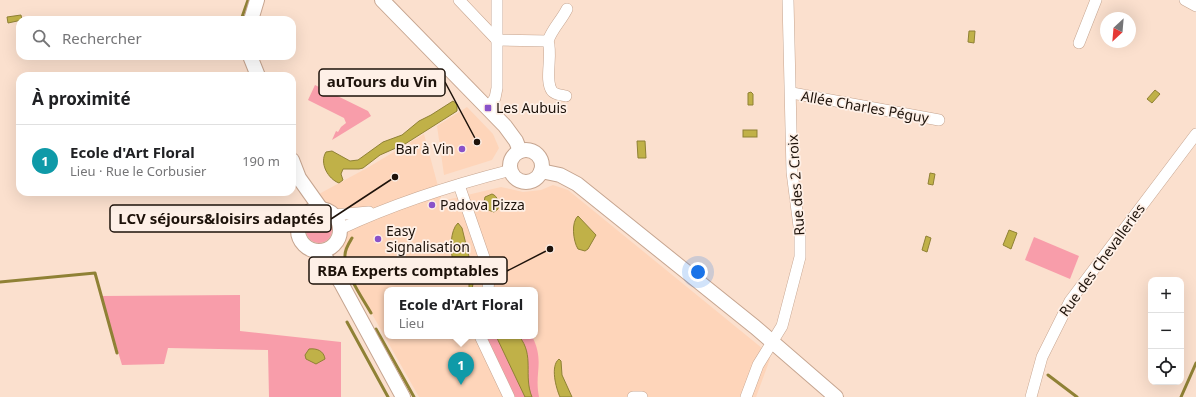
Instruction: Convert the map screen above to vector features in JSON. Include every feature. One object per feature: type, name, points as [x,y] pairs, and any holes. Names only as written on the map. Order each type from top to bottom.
[{"type":"street","points":[[252,16],[257,0]]},
{"type":"street","points":[[382,0],[488,108],[516,141],[520,151]]},
{"type":"street","points":[[459,0],[497,40],[548,41]]},
{"type":"street","points":[[488,108],[496,94],[497,0]]},
{"type":"street","name":"Rue des 2 Croix","points":[[746,397],[758,365],[782,326],[800,257],[800,234],[792,172],[792,93],[788,0]]},
{"type":"street","points":[[1079,43],[1096,0]]},
{"type":"street","points":[[1185,0],[1196,6]]},
{"type":"street","points":[[566,96],[555,93],[550,87],[550,49],[548,41],[551,31],[560,22],[567,9]]},
{"type":"street","points":[[252,60],[256,72]]},
{"type":"street","name":"Allée Charles Péguy","points":[[792,93],[939,120]]},
{"type":"street","name":"Rue des Chevalleries","points":[[1030,397],[1042,357],[1066,307],[1196,134]]},
{"type":"street","points":[[520,151],[530,151],[535,153],[541,160],[541,170],[536,178],[524,182],[516,178],[511,170],[511,161],[520,151]]},
{"type":"street","points":[[296,170],[299,178],[320,209]]},
{"type":"street","points":[[340,229],[380,210],[459,184],[511,170]]},
{"type":"street","points":[[541,170],[560,175],[577,184],[773,342],[836,397]]},
{"type":"street","points":[[299,178],[302,203],[301,218],[298,225],[300,239],[310,249],[323,251],[333,246],[337,241],[340,229],[334,215]]},
{"type":"street","points":[[459,184],[486,263],[489,277],[488,287]]},
{"type":"street","points":[[301,218],[310,210],[320,209],[334,215],[380,210]]},
{"type":"street","points":[[333,246],[341,283]]},
{"type":"street","points":[[317,251],[327,260],[341,283],[403,397]]},
{"type":"street","points":[[481,339],[509,397]]},
{"type":"street","points":[[633,397],[642,397]]},
{"type":"shaded area","points":[[21,15],[21,16],[16,16],[16,21],[8,23],[7,17]]},
{"type":"shaded area","points":[[969,31],[975,31],[974,43],[968,42]]},
{"type":"shaded area","points":[[315,85],[368,111],[371,116],[332,140],[336,131],[338,132],[346,123],[344,118],[308,100]]},
{"type":"shaded area","points":[[1155,90],[1160,94],[1152,103],[1147,99]]},
{"type":"shaded area","points":[[751,92],[753,94],[753,105],[748,105],[748,93]]},
{"type":"shaded area","points":[[453,101],[457,104],[457,111],[405,144],[380,155],[363,168],[343,169],[341,174],[343,180],[339,183],[328,174],[324,166],[324,156],[326,152],[332,151],[350,161],[358,160],[383,142],[402,135],[419,121]]},
{"type":"shaded area","points":[[467,107],[493,134],[499,148],[492,160],[444,175],[437,126]]},
{"type":"shaded area","points":[[743,130],[757,130],[757,137],[743,137]]},
{"type":"shaded area","points":[[424,134],[442,201],[501,187],[523,192],[541,190],[553,185],[568,190],[768,353],[770,359],[756,397],[419,397],[386,339],[538,339],[538,287],[384,287],[384,335],[368,307],[355,289],[347,255],[319,194],[367,168]]},
{"type":"shaded area","points":[[637,141],[645,141],[646,158],[638,158]]},
{"type":"shaded area","points":[[930,173],[935,174],[933,185],[928,184]]},
{"type":"shaded area","points":[[492,194],[496,196],[498,202],[498,209],[494,212],[488,210],[484,202],[485,197]]},
{"type":"shaded area","points":[[578,216],[596,235],[588,249],[585,251],[578,249],[574,237],[574,223]]},
{"type":"shaded area","points":[[319,217],[328,221],[332,230],[328,239],[319,243],[310,239],[306,230],[310,221]]},
{"type":"shaded area","points":[[458,223],[462,228],[474,277],[472,287],[469,287],[468,280],[453,260],[451,246],[455,226]]},
{"type":"shaded area","points":[[1009,230],[1017,233],[1011,249],[1003,245]]},
{"type":"shaded area","points":[[926,236],[931,238],[927,252],[922,250]]},
{"type":"shaded area","points":[[1034,237],[1079,256],[1070,279],[1025,260]]},
{"type":"shaded area","points":[[240,295],[240,331],[341,342],[341,397],[269,397],[268,350],[168,348],[164,364],[122,365],[101,296]]},
{"type":"shaded area","points":[[487,339],[533,339],[539,360],[539,397],[515,397]]},
{"type":"shaded area","points":[[497,339],[521,339],[524,343],[527,351],[528,381],[532,397],[525,397]]},
{"type":"shaded area","points":[[309,349],[320,351],[325,359],[316,364],[306,359],[305,355]]},
{"type":"shaded area","points":[[559,359],[561,361],[562,375],[572,397],[560,397],[558,393],[554,372],[556,362]]},
{"type":"waterway","points":[[242,16],[248,0]]},
{"type":"waterway","points":[[352,238],[347,246],[345,255],[346,262],[351,277],[371,313]]},
{"type":"waterway","points":[[0,282],[95,273],[117,353]]},
{"type":"waterway","points":[[347,322],[388,397]]},
{"type":"waterway","points":[[376,329],[414,397]]},
{"type":"waterway","points":[[1181,397],[1196,363]]},
{"type":"waterway","points":[[1048,375],[1077,397]]},
{"type":"place","name":"Les Aubuis","points":[[488,108]]},
{"type":"place","name":"auTours du Vin","points":[[477,142]]},
{"type":"place","name":"Bar à Vin","points":[[462,149]]},
{"type":"place","name":"LCV séjours&loisirs adaptés","points":[[395,177]]},
{"type":"place","name":"Padova Pizza","points":[[432,205]]},
{"type":"place","name":"Easy Signalisation","points":[[378,239]]},
{"type":"place","name":"RBA Experts comptables","points":[[550,249]]},
{"type":"place","name":"Ecole d'Art Floral","points":[[461,385]]}]
